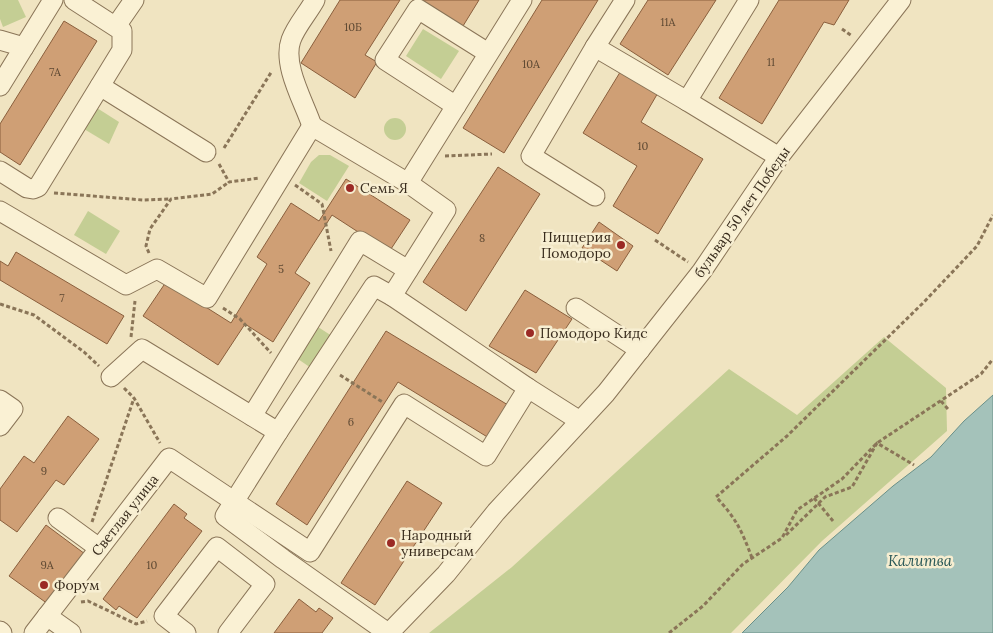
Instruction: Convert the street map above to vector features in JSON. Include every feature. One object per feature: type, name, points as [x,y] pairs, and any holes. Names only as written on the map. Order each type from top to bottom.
[{"type":"street","points":[[0,86],[53,0]]},
{"type":"street","points":[[0,171],[27,188],[33,189],[38,187],[122,50],[122,31],[74,0]]},
{"type":"street","points":[[116,26],[134,0]]},
{"type":"street","points":[[315,0],[292,39],[289,59],[291,70],[312,126],[408,183],[446,210],[392,296]]},
{"type":"street","points":[[408,183],[522,0]]},
{"type":"street","points":[[595,196],[532,156],[625,0]]},
{"type":"street","points":[[687,101],[749,0]]},
{"type":"street","name":"бульвар 50 лет Победы","points":[[388,633],[446,574],[496,512],[606,393],[702,271],[779,157],[901,0]]},
{"type":"street","points":[[456,106],[385,60],[418,9],[488,53]]},
{"type":"street","points":[[0,40],[24,47]]},
{"type":"street","points":[[596,47],[779,157]]},
{"type":"street","points":[[100,86],[211,155]]},
{"type":"street","points":[[0,211],[126,286],[157,269],[207,298],[312,126]]},
{"type":"street","points":[[252,416],[360,241],[408,270]]},
{"type":"street","points":[[388,633],[225,516],[374,286],[392,296],[580,421]]},
{"type":"street","points":[[576,308],[640,350]]},
{"type":"street","points":[[111,377],[142,349],[278,432]]},
{"type":"street","points":[[234,501],[310,552],[404,404],[486,456],[528,388]]},
{"type":"street","points":[[0,400],[13,409],[0,426]]},
{"type":"street","name":"Светлая улица","points":[[34,633],[52,611],[92,543],[169,458],[234,501]]},
{"type":"street","points":[[58,518],[92,543]]},
{"type":"street","points":[[186,633],[164,616],[217,546],[265,584]]},
{"type":"street","points":[[228,633],[283,559]]},
{"type":"street","points":[[52,611],[71,633]]},
{"type":"path","points":[[230,182],[211,155],[292,39]]},
{"type":"path","points":[[424,157],[492,154]]},
{"type":"path","points":[[33,189],[46,192],[144,200],[171,199],[212,194],[230,182],[282,176],[322,204],[333,262],[339,276]]},
{"type":"path","points":[[157,269],[146,246],[150,229],[171,199]]},
{"type":"path","points":[[752,558],[744,535],[732,513],[716,497],[787,436],[924,302],[977,246],[993,215]]},
{"type":"path","points":[[655,240],[702,271]]},
{"type":"path","points":[[133,357],[130,331],[135,301],[134,281]]},
{"type":"path","points":[[207,298],[240,319],[283,366]]},
{"type":"path","points":[[782,538],[797,510],[842,480],[877,443],[981,374],[993,359]]},
{"type":"path","points":[[340,375],[399,412]]},
{"type":"path","points":[[92,543],[134,398]]},
{"type":"path","points":[[941,401],[948,409]]},
{"type":"path","points":[[669,633],[703,606],[743,564],[782,538],[825,497],[852,487],[877,443]]},
{"type":"path","points":[[877,443],[914,465]]},
{"type":"path","points":[[814,498],[833,521]]},
{"type":"path","points":[[52,611],[88,601],[136,624],[164,616]]},
{"type":"green space","points":[[0,0],[18,0],[26,17],[3,27],[0,19]]},
{"type":"green space","points":[[423,29],[459,51],[441,79],[406,56]]},
{"type":"green space","points":[[97,108],[119,122],[109,144],[84,129]]},
{"type":"green space","points":[[395,118],[405,125],[406,129],[399,139],[395,140],[385,133],[384,129],[391,119]]},
{"type":"green space","points":[[319,155],[330,155],[349,166],[327,201],[299,183],[311,162]]},
{"type":"green space","points":[[88,211],[120,231],[106,254],[74,235]]},
{"type":"green space","points":[[315,325],[335,338],[314,370],[295,357]]},
{"type":"green space","points":[[884,337],[946,388],[947,431],[822,541],[731,633],[429,633],[512,567],[729,369],[797,415]]},
{"type":"water","name":"Калитва","points":[[993,395],[993,633],[742,633],[788,587],[819,550],[893,486],[931,457],[964,421]]},
{"type":"building","points":[[340,0],[400,0],[365,55],[377,62],[355,98],[301,63]]},
{"type":"building","points":[[422,0],[479,0],[463,26]]},
{"type":"building","points":[[542,0],[598,0],[504,153],[463,128]]},
{"type":"building","points":[[648,0],[716,0],[668,75],[620,44]]},
{"type":"building","points":[[779,0],[849,0],[834,25],[824,22],[762,124],[719,98]]},
{"type":"building","points":[[64,21],[97,41],[20,165],[0,152],[0,124]]},
{"type":"building","points":[[622,69],[659,91],[641,122],[703,159],[658,234],[613,206],[637,166],[583,133]]},
{"type":"building","points":[[498,167],[540,194],[466,311],[423,282]]},
{"type":"building","points":[[346,179],[410,220],[389,252],[332,215],[295,273],[310,283],[273,342],[245,324],[218,365],[143,316],[166,282],[231,323],[267,264],[257,257],[291,203],[319,221]]},
{"type":"building","points":[[599,222],[633,246],[617,271],[582,248]]},
{"type":"building","points":[[16,252],[124,316],[107,344],[0,280],[0,261],[8,266]]},
{"type":"building","name":"Помодоро Кидс","points":[[525,290],[572,319],[536,373],[489,346]]},
{"type":"building","points":[[386,331],[508,405],[489,438],[398,382],[307,525],[276,504]]},
{"type":"building","points":[[68,416],[99,439],[64,485],[56,480],[17,532],[0,520],[0,489],[24,456],[34,463]]},
{"type":"building","name":"Народный универсам","points":[[407,481],[442,503],[375,605],[341,583]]},
{"type":"building","points":[[174,504],[187,514],[184,518],[202,531],[137,618],[119,606],[116,610],[103,599]]},
{"type":"building","points":[[46,525],[85,554],[48,604],[9,576]]},
{"type":"building","points":[[299,599],[316,612],[319,608],[333,618],[322,633],[274,633]]},
{"type":"place","name":"Семь Я","points":[[350,188]]},
{"type":"place","name":"Пиццерия Помодоро","points":[[621,245]]},
{"type":"place","name":"Помодоро Кидс","points":[[530,333]]},
{"type":"place","name":"Народный универсам","points":[[391,543]]},
{"type":"place","name":"Форум","points":[[44,585]]}]
